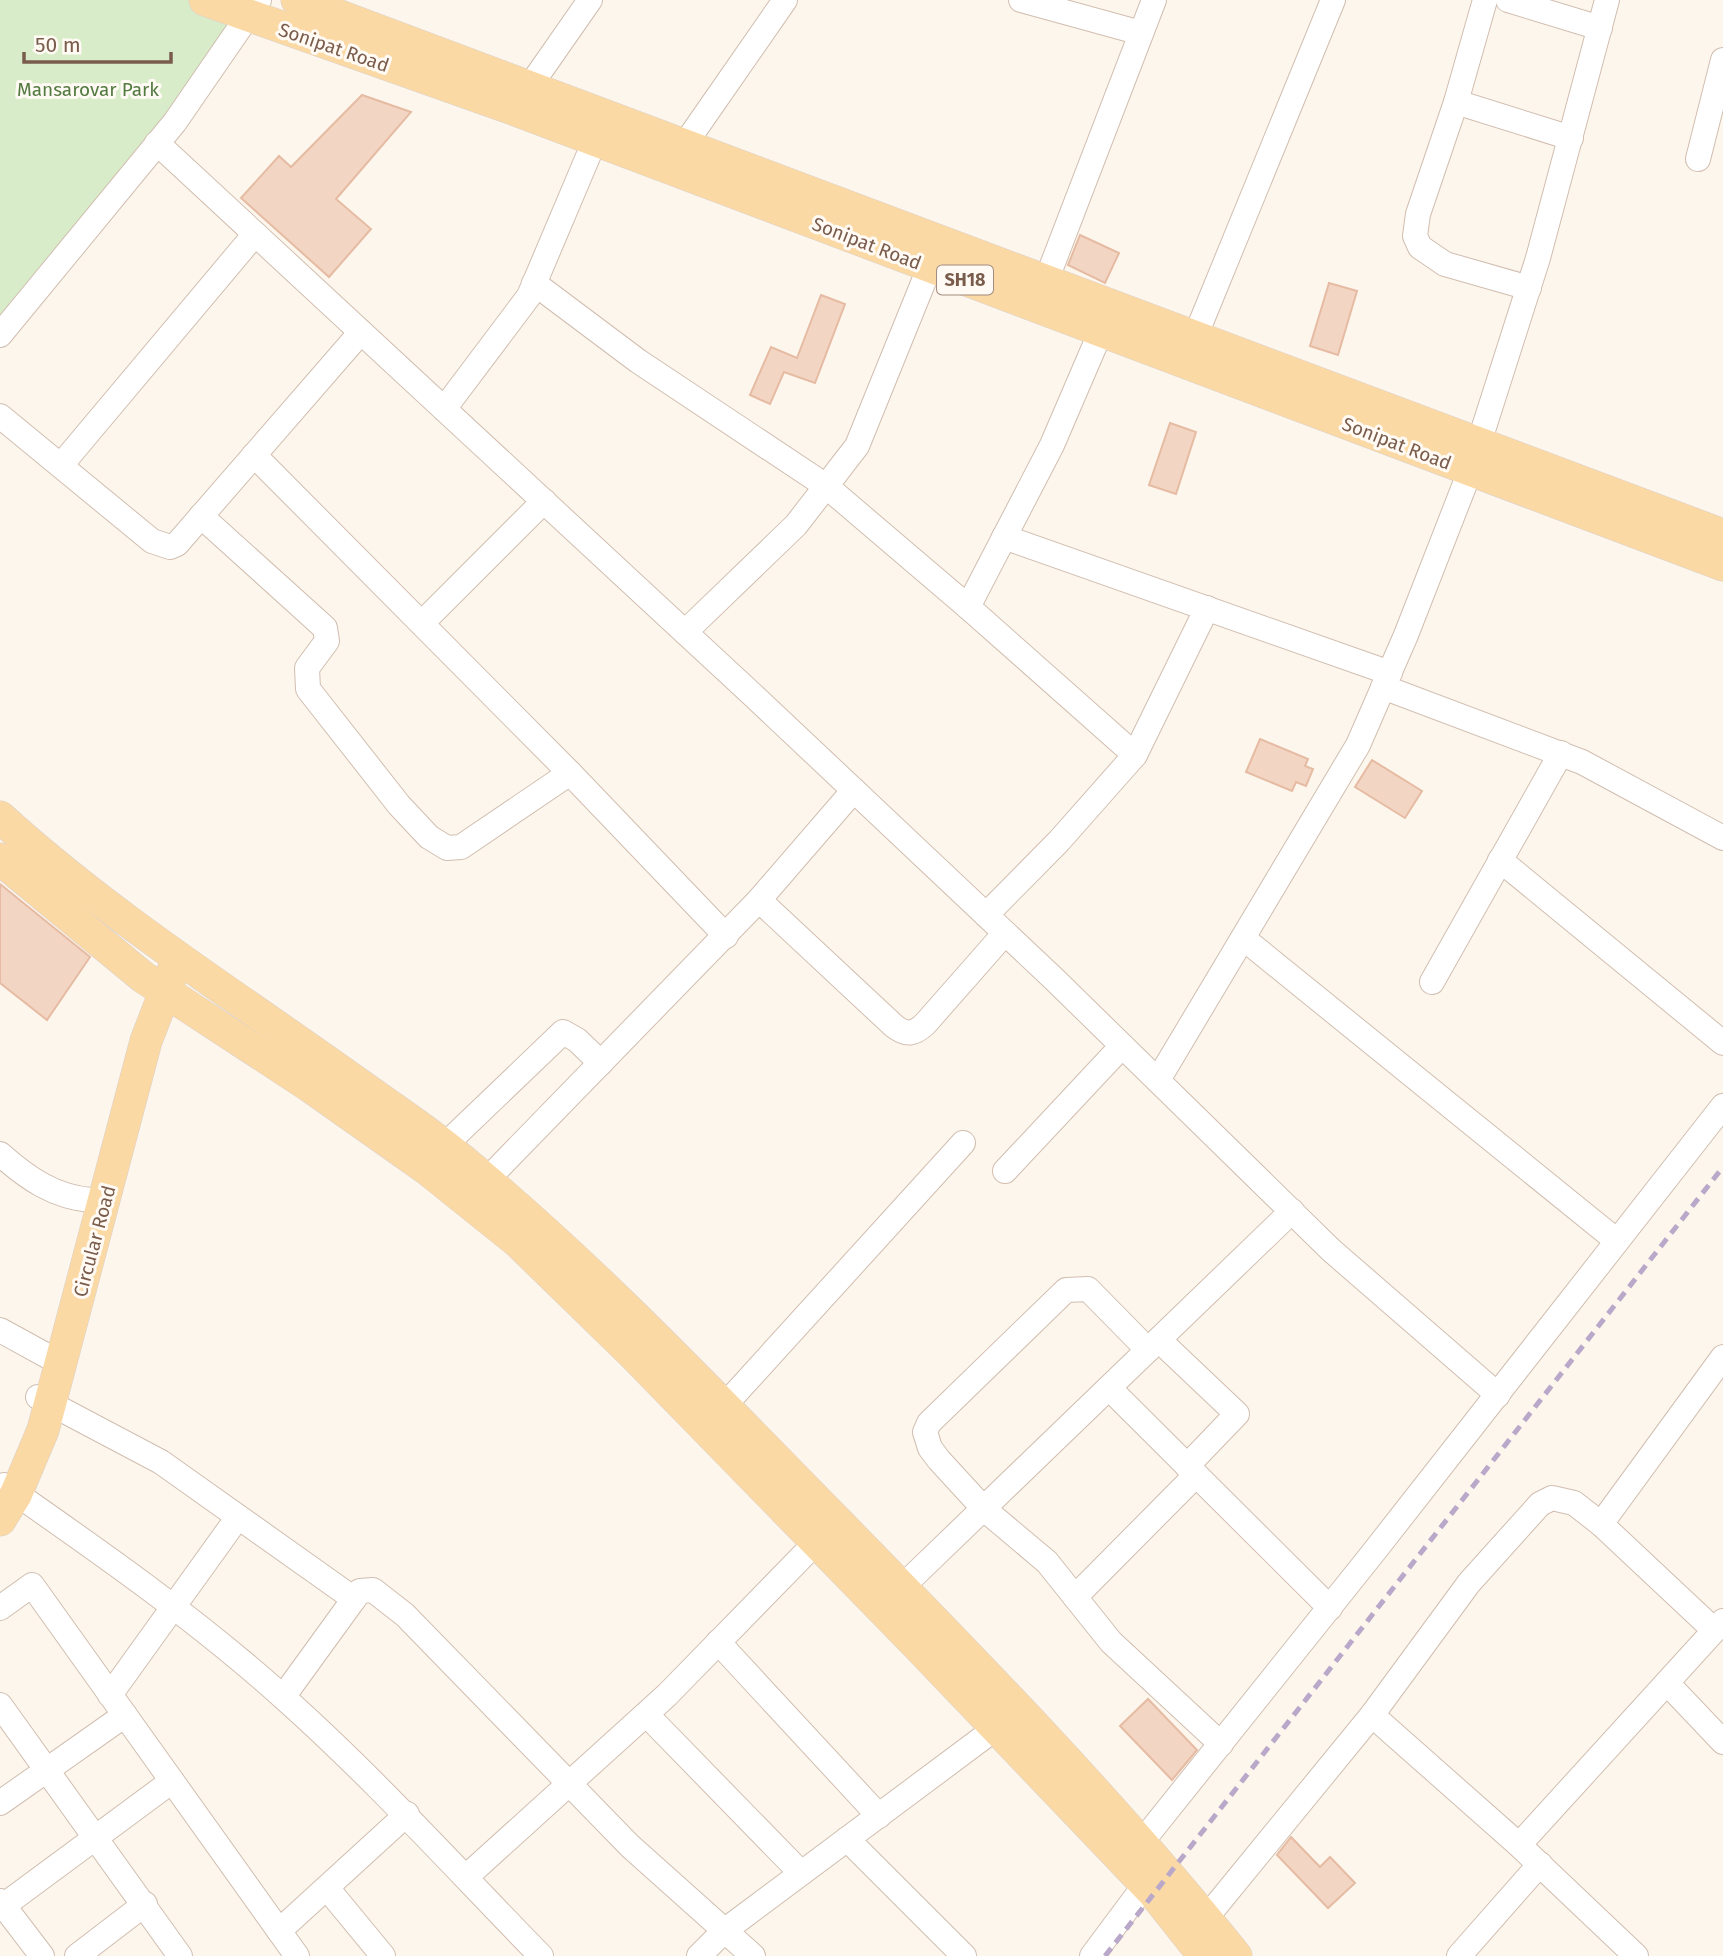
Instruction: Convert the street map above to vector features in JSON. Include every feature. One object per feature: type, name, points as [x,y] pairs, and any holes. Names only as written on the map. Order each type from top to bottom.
[{"type":"main road","name":"Sonipat Road","points":[[205,0],[254,9],[1101,331],[1474,457],[1723,536]]},
{"type":"main road","name":"Sonipat Road","points":[[297,0],[1195,337],[1723,565]]},
{"type":"main road","points":[[0,817],[41,854],[151,939],[444,1146],[518,1242],[584,1287],[724,1406],[826,1532],[996,1728],[1145,1885],[1203,1956]]},
{"type":"main road","points":[[0,859],[154,984],[476,1190]]},
{"type":"main road","name":"Circular Road","points":[[44,1400],[69,1340],[146,1041],[154,984],[151,939]]},
{"type":"main road","name":"Circular Road","points":[[5,1498],[34,1454],[51,1358],[91,1200],[154,984],[178,957]]},
{"type":"main road","points":[[584,1287],[826,1532],[902,1587],[1141,1843],[1236,1956]]},
{"type":"street","points":[[530,86],[590,0]]},
{"type":"street","points":[[685,144],[785,0]]},
{"type":"street","points":[[1021,0],[1141,33]]},
{"type":"street","points":[[1046,281],[1154,0]]},
{"type":"street","points":[[1195,337],[1333,0]]},
{"type":"street","points":[[1485,0],[1456,102],[1418,214],[1415,236],[1420,247],[1445,264],[1529,288]]},
{"type":"street","points":[[1508,0],[1600,28]]},
{"type":"street","points":[[1158,1080],[1357,745],[1386,680],[1474,457],[1529,288],[1607,0]]},
{"type":"street","points":[[0,335],[157,144],[254,9]]},
{"type":"street","points":[[1698,159],[1723,60]]},
{"type":"street","points":[[1456,102],[1571,138]]},
{"type":"street","points":[[444,409],[529,296],[595,140]]},
{"type":"street","points":[[157,144],[854,790],[1158,1080],[1331,1250],[1497,1395]]},
{"type":"street","points":[[62,464],[255,234]]},
{"type":"street","points":[[685,632],[796,525],[857,446],[930,267]]},
{"type":"street","points":[[534,283],[638,361],[826,486],[1135,755]]},
{"type":"street","points":[[968,607],[1052,445],[1101,331]]},
{"type":"street","points":[[0,416],[161,545],[177,544],[361,332]]},
{"type":"street","points":[[254,455],[570,773],[726,936]]},
{"type":"street","points":[[422,624],[544,501]]},
{"type":"street","points":[[201,516],[325,628],[327,641],[306,675],[308,689],[399,805],[437,843],[447,848],[461,847],[570,773]]},
{"type":"street","points":[[1004,537],[1207,608],[1583,762],[1723,838]]},
{"type":"street","points":[[986,915],[1059,842],[1135,755],[1207,608]]},
{"type":"street","points":[[1432,982],[1561,753]]},
{"type":"street","points":[[476,1190],[726,936],[854,790]]},
{"type":"street","points":[[1500,860],[1723,1043]]},
{"type":"street","points":[[759,900],[894,1026],[906,1034],[915,1033],[925,1024],[1005,933]]},
{"type":"street","points":[[1243,938],[1617,1241]]},
{"type":"street","points":[[444,1146],[563,1032],[577,1040],[600,1063]]},
{"type":"street","points":[[1005,1171],[1122,1046]]},
{"type":"street","points":[[1141,1843],[1330,1608],[1723,1105]]},
{"type":"street","points":[[724,1406],[964,1143]]},
{"type":"street","points":[[0,1154],[45,1188],[74,1199],[91,1200]]},
{"type":"street","points":[[902,1587],[1292,1211]]},
{"type":"street","points":[[1075,1597],[1191,1470],[1237,1414],[1088,1289],[1066,1290],[1055,1298],[929,1423],[925,1432],[930,1448],[984,1509],[1047,1563],[1111,1642],[1221,1744]]},
{"type":"street","points":[[0,1330],[51,1358]]},
{"type":"street","points":[[1601,1524],[1723,1357]]},
{"type":"street","points":[[1109,1388],[1330,1608]]},
{"type":"street","points":[[44,1400],[161,1462],[354,1599]]},
{"type":"street","points":[[5,1498],[173,1607],[283,1697],[407,1814],[541,1956]]},
{"type":"street","points":[[1206,1918],[1372,1715],[1469,1583],[1540,1504],[1552,1498],[1565,1500],[1601,1524],[1719,1625],[1520,1845]]},
{"type":"street","points":[[110,1695],[238,1517]]},
{"type":"street","points":[[466,1877],[646,1714],[826,1532]]},
{"type":"street","points":[[0,1608],[32,1586],[297,1956]]},
{"type":"street","points":[[283,1697],[359,1591],[373,1590],[405,1615],[630,1846],[752,1956]]},
{"type":"street","points":[[718,1642],[879,1816]]},
{"type":"street","points":[[1667,1683],[1723,1742]]},
{"type":"street","points":[[0,1705],[48,1768],[180,1956]]},
{"type":"street","points":[[646,1714],[801,1873]]},
{"type":"street","points":[[0,1803],[125,1715]]},
{"type":"street","points":[[1372,1715],[1520,1845],[1636,1956]]},
{"type":"street","points":[[699,1956],[724,1931],[996,1728]]},
{"type":"street","points":[[42,1956],[2,1903],[172,1782]]},
{"type":"street","points":[[279,1931],[407,1814]]},
{"type":"street","points":[[847,1839],[964,1956]]},
{"type":"street","points":[[1460,1956],[1540,1864]]},
{"type":"street","points":[[1092,1956],[1145,1885]]},
{"type":"street","points":[[327,1888],[383,1956]]},
{"type":"street","points":[[77,1956],[145,1904]]},
{"type":"green space","name":"Mansarovar Park","points":[[0,0],[227,0],[251,9],[0,328]]},
{"type":"building","points":[[362,95],[411,112],[336,199],[371,229],[329,277],[241,198],[279,156],[291,167]]},
{"type":"building","points":[[1080,235],[1119,253],[1105,283],[1068,265]]},
{"type":"building","points":[[1329,283],[1357,291],[1338,355],[1310,346]]},
{"type":"building","points":[[821,295],[845,304],[815,383],[784,372],[770,404],[750,395],[771,347],[797,358]]},
{"type":"building","points":[[1170,423],[1196,432],[1176,494],[1149,485]]},
{"type":"building","points":[[1260,739],[1308,759],[1305,766],[1313,769],[1306,786],[1296,782],[1292,791],[1246,772]]},
{"type":"building","points":[[1372,760],[1422,791],[1405,818],[1355,787]]},
{"type":"building","points":[[0,884],[90,957],[47,1020],[0,983]]},
{"type":"building","points":[[1148,1699],[1197,1750],[1172,1780],[1120,1726]]},
{"type":"building","points":[[1291,1837],[1320,1867],[1330,1857],[1355,1883],[1328,1908],[1277,1855]]},
{"type":"railway","points":[[1105,1956],[1723,1167]]}]
